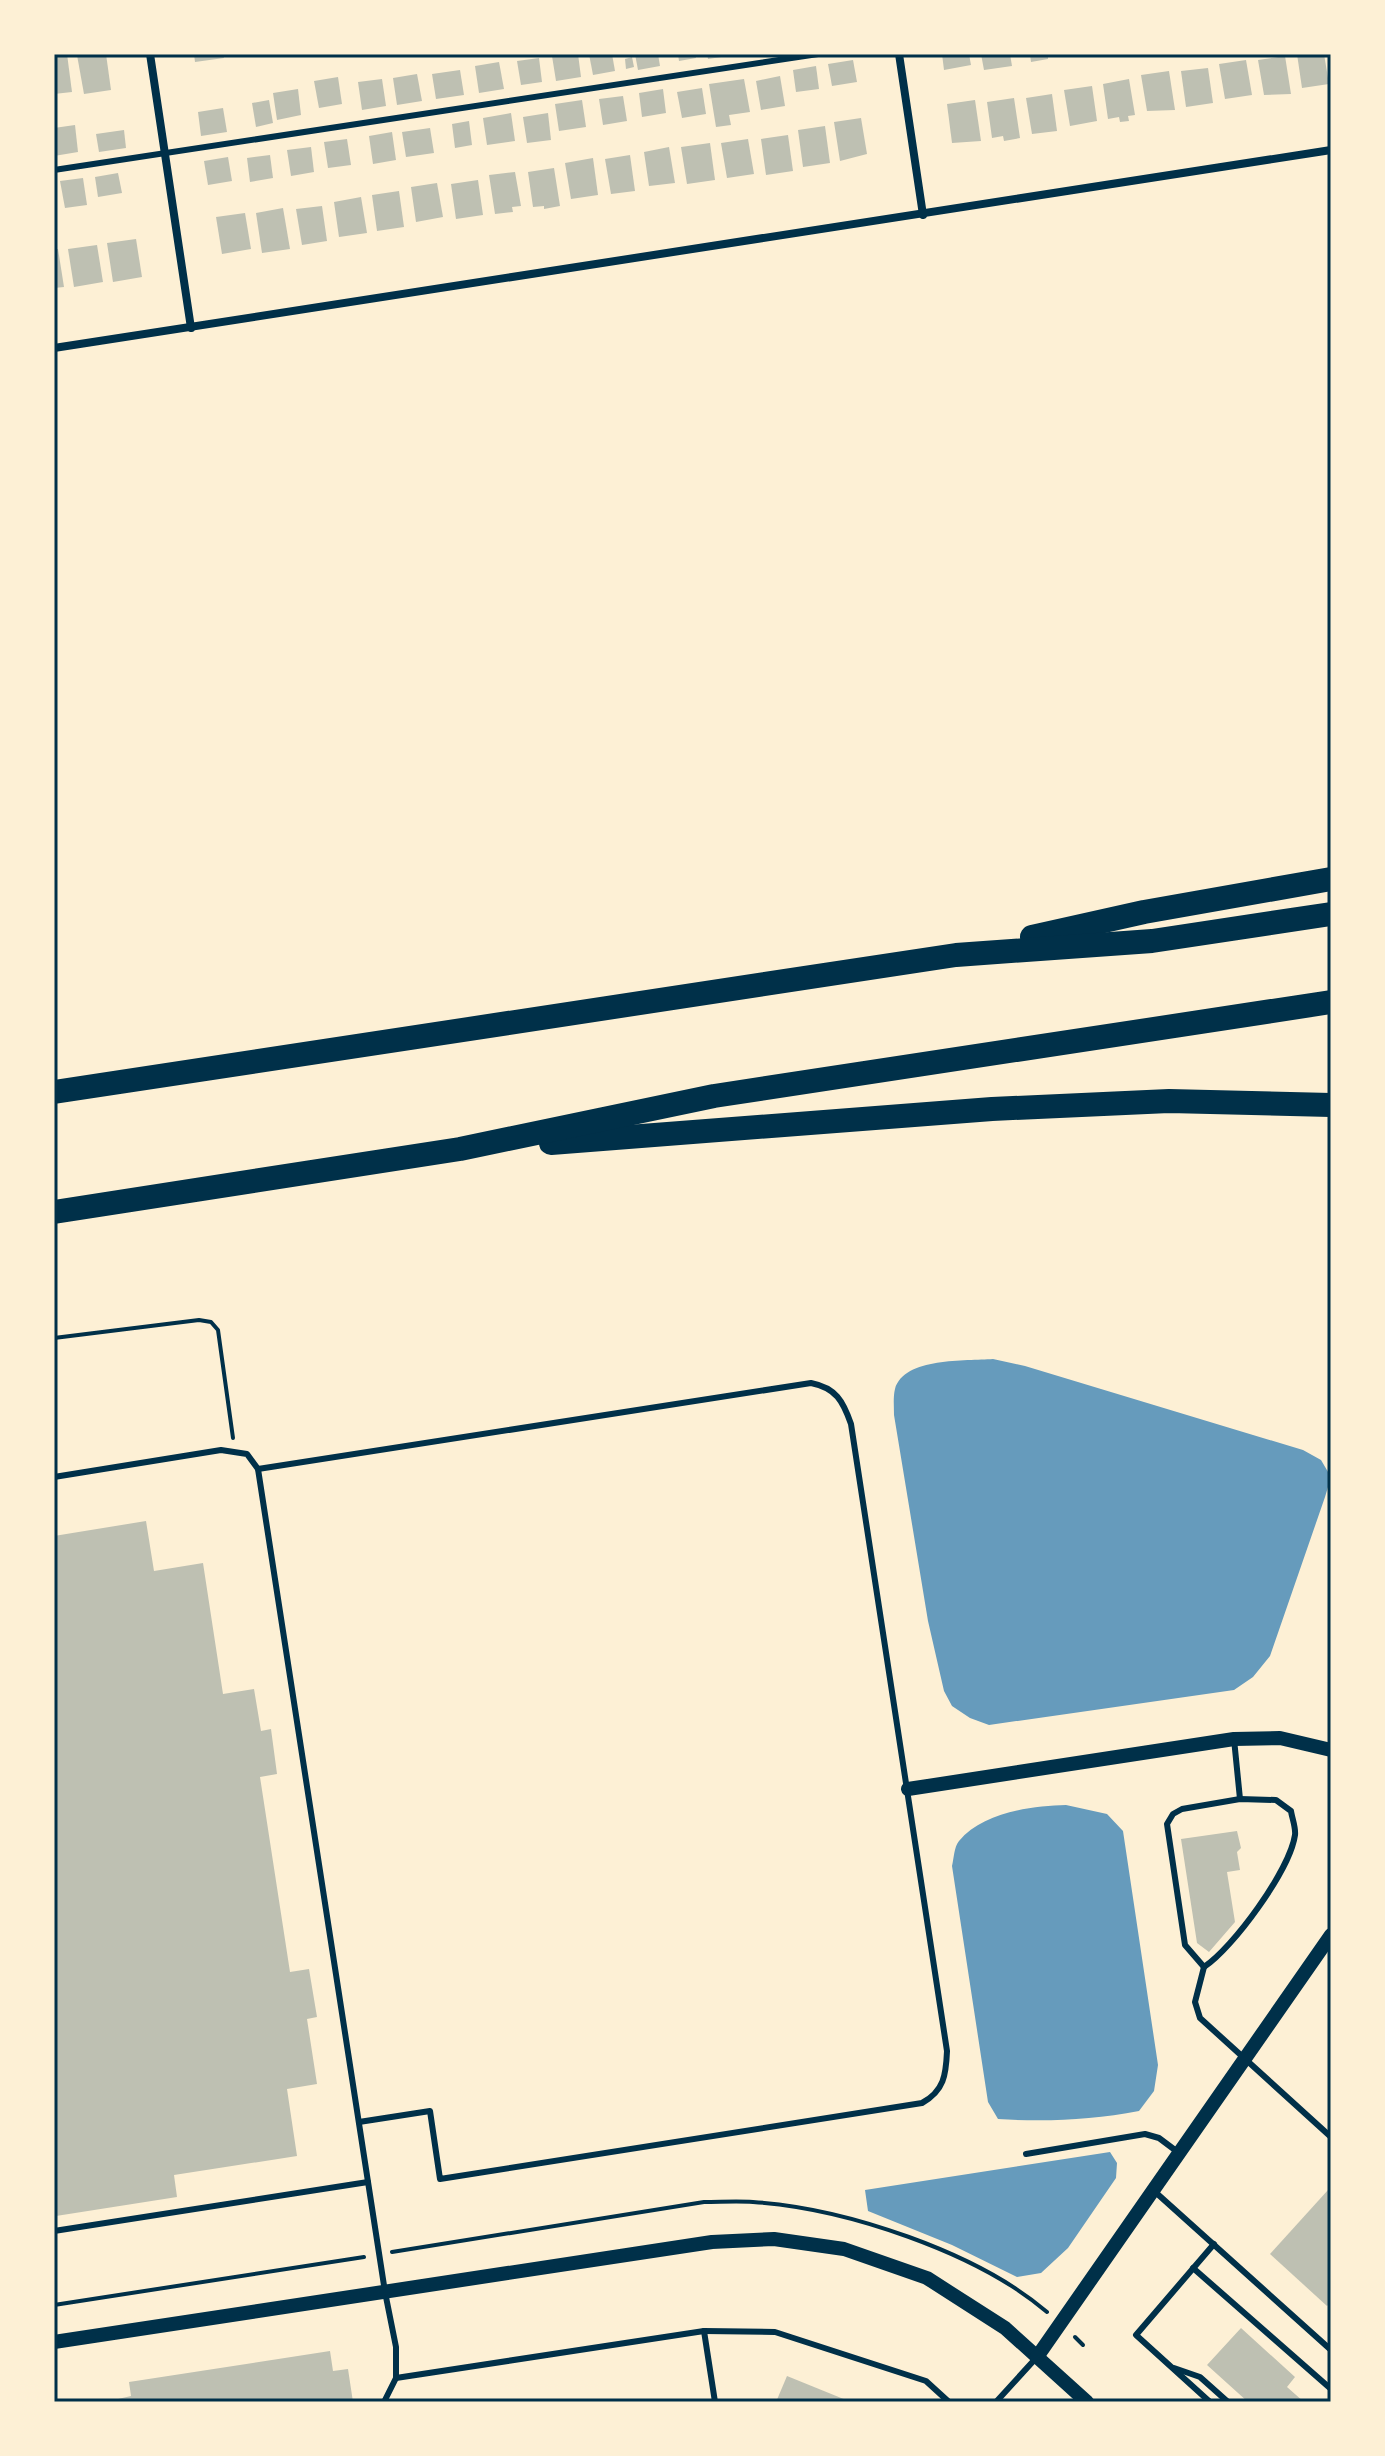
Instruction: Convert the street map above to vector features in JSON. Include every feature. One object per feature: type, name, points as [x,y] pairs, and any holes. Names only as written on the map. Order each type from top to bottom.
[{"type":"highway","points":[[54,1092],[956,955],[1144,912],[1331,879]]},
{"type":"highway","points":[[956,955],[1152,941],[1331,914]]},
{"type":"highway","points":[[54,1212],[460,1149],[714,1096],[1331,1002]]},
{"type":"highway","points":[[460,1149],[720,1132],[992,1109],[1169,1101],[1331,1105]]},
{"type":"street","points":[[150,54],[191,328]]},
{"type":"street","points":[[899,54],[923,215]]},
{"type":"street","points":[[54,348],[1331,150]]},
{"type":"street","points":[[908,1789],[1234,1739],[1280,1738],[1331,1750]]},
{"type":"street","points":[[1037,2357],[1331,1935]]},
{"type":"street","points":[[54,2342],[712,2242],[774,2239],[844,2249],[927,2278],[1005,2328],[1087,2402]]},
{"type":"lane","points":[[54,170],[818,54]]},
{"type":"lane","points":[[258,1469],[811,1383],[827,1386],[845,1406],[851,1424],[908,1789],[947,2051],[943,2085],[934,2096],[922,2103],[440,2179],[430,2111],[359,2122]]},
{"type":"lane","points":[[54,1477],[221,1450],[247,1454],[258,1469],[396,2347],[396,2378],[384,2402]]},
{"type":"lane","points":[[1234,1739],[1240,1799]]},
{"type":"lane","points":[[1204,1967],[1185,1945],[1167,1824],[1173,1814],[1182,1809],[1240,1799],[1276,1800],[1291,1811],[1296,1834],[1282,1872],[1219,1957],[1204,1967],[1195,2002],[1200,2018],[1331,2137]]},
{"type":"lane","points":[[1026,2154],[1145,2134],[1159,2138],[1179,2153]]},
{"type":"lane","points":[[54,2231],[368,2182]]},
{"type":"lane","points":[[1153,2190],[1331,2350]]},
{"type":"lane","points":[[1210,2402],[1136,2335],[1214,2244]]},
{"type":"lane","points":[[1193,2268],[1331,2389]]},
{"type":"lane","points":[[396,2378],[704,2331],[775,2332],[926,2381],[949,2402]]},
{"type":"lane","points":[[704,2331],[715,2402]]},
{"type":"lane","points":[[996,2402],[1037,2357]]},
{"type":"lane","points":[[1171,2367],[1200,2377],[1228,2402]]},
{"type":"path","points":[[54,1338],[199,1320],[211,1322],[218,1330],[233,1425],[233,1452]]},
{"type":"path","points":[[54,2305],[357,2258]]},
{"type":"water","points":[[993,1359],[1303,1450],[1321,1460],[1331,1477],[1325,1497],[1270,1656],[1253,1677],[1234,1690],[989,1725],[970,1718],[952,1706],[944,1691],[928,1621],[894,1415],[894,1395],[901,1379],[923,1366]]},
{"type":"water","points":[[1066,1805],[1107,1814],[1123,1831],[1158,2065],[1154,2091],[1139,2111],[1069,2120],[998,2119],[988,2102],[952,1866],[954,1853],[959,1841],[969,1831],[994,1817],[1024,1809]]},
{"type":"water","points":[[1110,2152],[1117,2163],[1116,2178],[1068,2248],[1041,2273],[1017,2277],[952,2245],[868,2211],[865,2190]]},
{"type":"building","points":[[67,54],[72,92],[54,94],[54,55]]},
{"type":"building","points":[[106,54],[111,90],[84,94],[77,55]]},
{"type":"building","points":[[194,54],[223,54],[224,58],[195,62]]},
{"type":"building","points":[[543,54],[578,54],[581,77],[556,81],[552,56],[544,57]]},
{"type":"building","points":[[589,54],[612,54],[615,71],[593,75]]},
{"type":"building","points":[[635,54],[658,54],[660,66],[638,70]]},
{"type":"building","points":[[678,54],[695,54],[696,58],[679,61]]},
{"type":"building","points":[[707,54],[728,54],[728,56],[708,59]]},
{"type":"building","points":[[942,54],[969,54],[971,65],[944,70]]},
{"type":"building","points":[[981,54],[1010,54],[1012,66],[984,70]]},
{"type":"building","points":[[1030,54],[1048,54],[1048,59],[1031,62]]},
{"type":"building","points":[[1297,54],[1324,54],[1329,84],[1302,88]]},
{"type":"building","points":[[1285,56],[1291,94],[1264,95],[1258,60]]},
{"type":"building","points":[[632,57],[634,67],[626,69],[625,59]]},
{"type":"building","points":[[539,58],[542,82],[521,85],[517,61]]},
{"type":"building","points":[[853,60],[857,82],[832,86],[828,64]]},
{"type":"building","points":[[1246,60],[1252,95],[1225,99],[1219,64]]},
{"type":"building","points":[[499,62],[504,89],[479,93],[475,66]]},
{"type":"building","points":[[816,66],[819,89],[796,92],[793,70]]},
{"type":"building","points":[[1208,68],[1213,103],[1186,107],[1181,71]]},
{"type":"building","points":[[460,70],[464,95],[436,99],[432,74]]},
{"type":"building","points":[[1169,71],[1175,110],[1147,111],[1141,75]]},
{"type":"building","points":[[417,74],[422,101],[397,105],[393,78]]},
{"type":"building","points":[[780,76],[785,106],[761,110],[756,81]]},
{"type":"building","points":[[338,77],[342,104],[319,108],[314,81]]},
{"type":"building","points":[[382,79],[386,106],[362,110],[358,82]]},
{"type":"building","points":[[744,79],[750,112],[729,115],[731,125],[716,127],[709,84]]},
{"type":"building","points":[[1129,79],[1135,115],[1128,116],[1129,121],[1120,122],[1119,117],[1108,119],[1103,84]]},
{"type":"building","points":[[1092,86],[1097,121],[1070,126],[1064,90]]},
{"type":"building","points":[[702,88],[706,114],[682,118],[677,92]]},
{"type":"building","points":[[298,89],[301,115],[277,120],[273,93]]},
{"type":"building","points":[[663,89],[666,113],[642,117],[639,93]]},
{"type":"building","points":[[1052,94],[1057,131],[1032,134],[1026,98]]},
{"type":"building","points":[[623,96],[627,121],[603,125],[599,99]]},
{"type":"building","points":[[1014,98],[1020,138],[1004,141],[1003,136],[992,138],[987,102]]},
{"type":"building","points":[[269,100],[273,123],[256,127],[252,103]]},
{"type":"building","points":[[582,100],[586,127],[559,131],[555,104]]},
{"type":"building","points":[[975,100],[981,141],[952,143],[947,104]]},
{"type":"building","points":[[223,108],[227,132],[201,136],[198,112]]},
{"type":"building","points":[[511,113],[515,141],[487,145],[483,118]]},
{"type":"building","points":[[548,113],[551,140],[527,143],[523,117]]},
{"type":"building","points":[[861,118],[867,154],[840,161],[834,122]]},
{"type":"building","points":[[469,121],[472,145],[455,148],[452,124]]},
{"type":"building","points":[[75,125],[78,152],[54,156],[54,128]]},
{"type":"building","points":[[825,126],[830,163],[803,167],[798,130]]},
{"type":"building","points":[[430,128],[434,153],[406,157],[402,132]]},
{"type":"building","points":[[124,130],[126,148],[99,152],[96,134]]},
{"type":"building","points":[[392,132],[396,160],[373,164],[369,136]]},
{"type":"building","points":[[788,135],[793,171],[766,175],[761,139]]},
{"type":"building","points":[[347,139],[351,165],[328,168],[324,142]]},
{"type":"building","points":[[748,139],[754,174],[727,178],[721,143]]},
{"type":"building","points":[[710,143],[715,180],[687,184],[681,147]]},
{"type":"building","points":[[311,147],[314,172],[291,176],[287,150]]},
{"type":"building","points":[[669,147],[675,183],[649,186],[644,152]]},
{"type":"building","points":[[270,155],[273,178],[250,182],[247,158]]},
{"type":"building","points":[[630,155],[635,191],[611,194],[605,159]]},
{"type":"building","points":[[228,157],[232,181],[208,185],[204,161]]},
{"type":"building","points":[[593,158],[598,195],[571,199],[565,163]]},
{"type":"building","points":[[554,168],[560,206],[544,209],[544,206],[533,207],[528,172]]},
{"type":"building","points":[[515,172],[521,206],[512,207],[513,212],[495,214],[489,175]]},
{"type":"building","points":[[118,173],[122,193],[98,197],[95,177]]},
{"type":"building","points":[[83,178],[87,205],[65,208],[60,181]]},
{"type":"building","points":[[478,180],[483,215],[456,219],[451,184]]},
{"type":"building","points":[[437,183],[443,217],[416,222],[411,187]]},
{"type":"building","points":[[399,191],[404,227],[377,231],[372,195]]},
{"type":"building","points":[[361,197],[367,233],[339,237],[334,202]]},
{"type":"building","points":[[322,206],[327,241],[302,245],[296,209]]},
{"type":"building","points":[[283,208],[290,249],[262,253],[256,213]]},
{"type":"building","points":[[245,213],[251,249],[222,254],[216,217]]},
{"type":"building","points":[[136,239],[142,277],[113,282],[107,243]]},
{"type":"building","points":[[97,245],[103,282],[74,287],[68,249]]},
{"type":"building","points":[[54,249],[58,249],[64,287],[54,288]]},
{"type":"building","points":[[146,1521],[154,1571],[203,1563],[223,1694],[254,1689],[261,1731],[271,1729],[277,1774],[260,1777],[290,1972],[309,1969],[317,2017],[307,2019],[317,2084],[287,2089],[297,2156],[174,2175],[177,2197],[56,2216],[54,1536]]},
{"type":"building","points":[[1237,1831],[1241,1848],[1237,1852],[1240,1870],[1227,1872],[1235,1922],[1209,1952],[1197,1943],[1181,1839]]},
{"type":"building","points":[[1328,2190],[1331,2193],[1331,2302],[1327,2306],[1270,2254]]},
{"type":"building","points":[[1241,2328],[1295,2377],[1287,2387],[1304,2402],[1248,2402],[1207,2365]]},
{"type":"building","points":[[330,2351],[333,2371],[348,2369],[353,2402],[105,2402],[131,2396],[129,2382]]},
{"type":"building","points":[[787,2376],[851,2402],[776,2402]]}]
